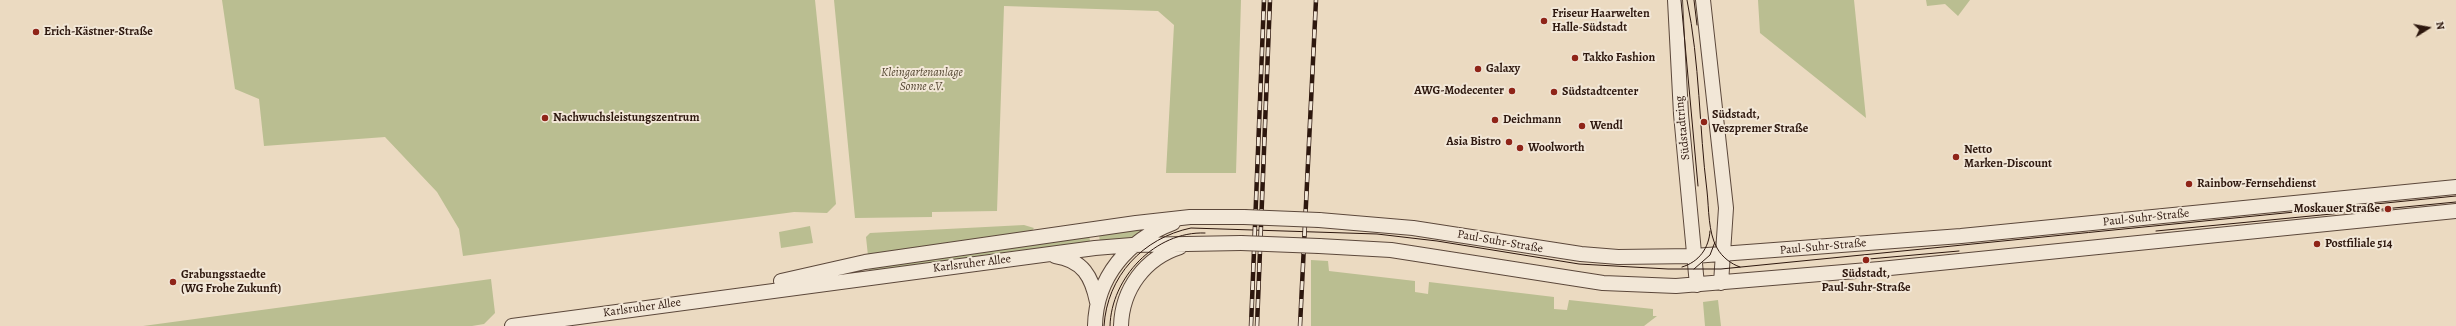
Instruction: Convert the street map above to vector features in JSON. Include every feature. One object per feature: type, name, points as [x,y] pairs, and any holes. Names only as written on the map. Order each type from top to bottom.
[{"type":"street","name":"Südstadtring","points":[[1675,0],[1680,114],[1685,144],[1697,285]]},
{"type":"street","points":[[1703,0],[1726,208],[1721,283]]},
{"type":"street","name":"Paul-Suhr-Straße","points":[[1190,217],[1244,217],[1319,220],[1413,228],[1581,254],[1618,257],[1694,256],[1960,236],[2456,187]]},
{"type":"street","name":"Paul-Suhr-Straße","points":[[1241,243],[1391,250],[1603,283],[1667,287],[2456,211]]},
{"type":"street","points":[[1095,326],[1098,302],[1111,269],[1132,245],[1148,234],[1190,217]]},
{"type":"street","name":"Karlsruher Allee","points":[[749,294],[776,283],[865,262],[1136,223],[1190,217]]},
{"type":"street","name":"Karlsruher Allee","points":[[512,326],[1047,254],[1132,245],[1241,243]]},
{"type":"street","name":"Karlsruher Allee","points":[[1120,326],[1126,299],[1140,273],[1165,254],[1196,244]]},
{"type":"street","points":[[1047,254],[1066,258],[1083,268],[1094,286],[1098,302]]},
{"type":"green space","name":"Nachwuchsleistungszentrum","points":[[222,0],[815,0],[836,204],[827,213],[794,212],[463,256],[459,229],[437,192],[385,137],[264,146],[259,99],[235,89]]},
{"type":"green space","name":"Kleingartenanlage Sonne e.V.","points":[[834,0],[1241,0],[1236,173],[1166,173],[1174,25],[1158,11],[1004,6],[997,211],[932,212],[932,217],[855,218]]},
{"type":"green space","points":[[1758,0],[1854,0],[1866,118],[1760,33]]},
{"type":"green space","points":[[1926,0],[1970,0],[1958,16],[1945,4],[1927,6]]},
{"type":"green space","points":[[1024,225],[1034,228],[1031,232],[868,256],[866,237],[870,233]]},
{"type":"green space","points":[[810,226],[813,243],[781,248],[779,232]]},
{"type":"green space","points":[[1146,227],[1146,229],[1128,241],[1100,244],[1099,234]]},
{"type":"green space","points":[[1089,236],[1091,245],[870,273],[869,269]]},
{"type":"green space","points":[[1311,260],[1328,261],[1329,271],[1415,281],[1415,292],[1428,294],[1429,282],[1554,297],[1554,309],[1567,310],[1569,300],[1653,309],[1653,316],[1657,316],[1644,326],[1311,326]]},
{"type":"green space","points":[[491,279],[495,313],[484,324],[472,326],[143,326]]},
{"type":"green space","points":[[1718,300],[1721,326],[1705,326],[1703,302]]},
{"type":"tram line","points":[[1681,0],[1698,186]]},
{"type":"tram line","points":[[1687,0],[1697,72],[1710,228],[1714,242],[1721,254],[1727,260],[1740,267]]},
{"type":"tram line","points":[[1694,0],[1697,25]]},
{"type":"tram line","points":[[1104,326],[1112,291],[1120,276],[1131,262],[1143,250],[1158,240],[1191,228],[1377,234],[1437,241],[1579,264],[1668,269],[1721,269],[2456,196]]},
{"type":"tram line","points":[[2156,231],[2456,202]]},
{"type":"tram line","points":[[1682,267],[1693,262],[1702,254],[1708,243],[1710,231]]},
{"type":"tram line","points":[[1110,326],[1112,308],[1118,291],[1127,275],[1139,261],[1153,249],[1169,240],[1187,234],[1205,233]]},
{"type":"tram line","points":[[1694,269],[1710,255],[1715,242]]},
{"type":"tram line","points":[[1869,259],[1959,251]]},
{"type":"railway","points":[[1251,326],[1264,0]]},
{"type":"railway","points":[[1257,326],[1270,0]]},
{"type":"railway","points":[[1300,326],[1316,0]]},
{"type":"place","name":"Friseur Haarwelten Halle-Südstadt","points":[[1544,21]]},
{"type":"place","name":"Erich-Kästner-Straße","points":[[36,32]]},
{"type":"place","name":"Takko Fashion","points":[[1575,58]]},
{"type":"place","name":"Galaxy","points":[[1478,69]]},
{"type":"place","name":"AWG-Modecenter","points":[[1512,91]]},
{"type":"place","name":"Südstadtcenter","points":[[1554,92]]},
{"type":"place","name":"Nachwuchsleistungszentrum","points":[[545,118]]},
{"type":"place","name":"Deichmann","points":[[1495,120]]},
{"type":"place","name":"Südstadt, Veszpremer Straße","points":[[1704,122]]},
{"type":"place","name":"Wendl","points":[[1582,126]]},
{"type":"place","name":"Asia Bistro","points":[[1509,142]]},
{"type":"place","name":"Woolworth","points":[[1520,148]]},
{"type":"place","name":"Netto Marken-Discount","points":[[1956,157]]},
{"type":"place","name":"Rainbow-Fernsehdienst","points":[[2189,184]]},
{"type":"place","name":"Moskauer Straße","points":[[2388,209]]},
{"type":"place","name":"Postfiliale 514","points":[[2317,244]]},
{"type":"place","name":"Südstadt, Paul-Suhr-Straße","points":[[1866,260]]},
{"type":"place","name":"Grabungsstaedte (WG Frohe Zukunft)","points":[[173,282]]}]
